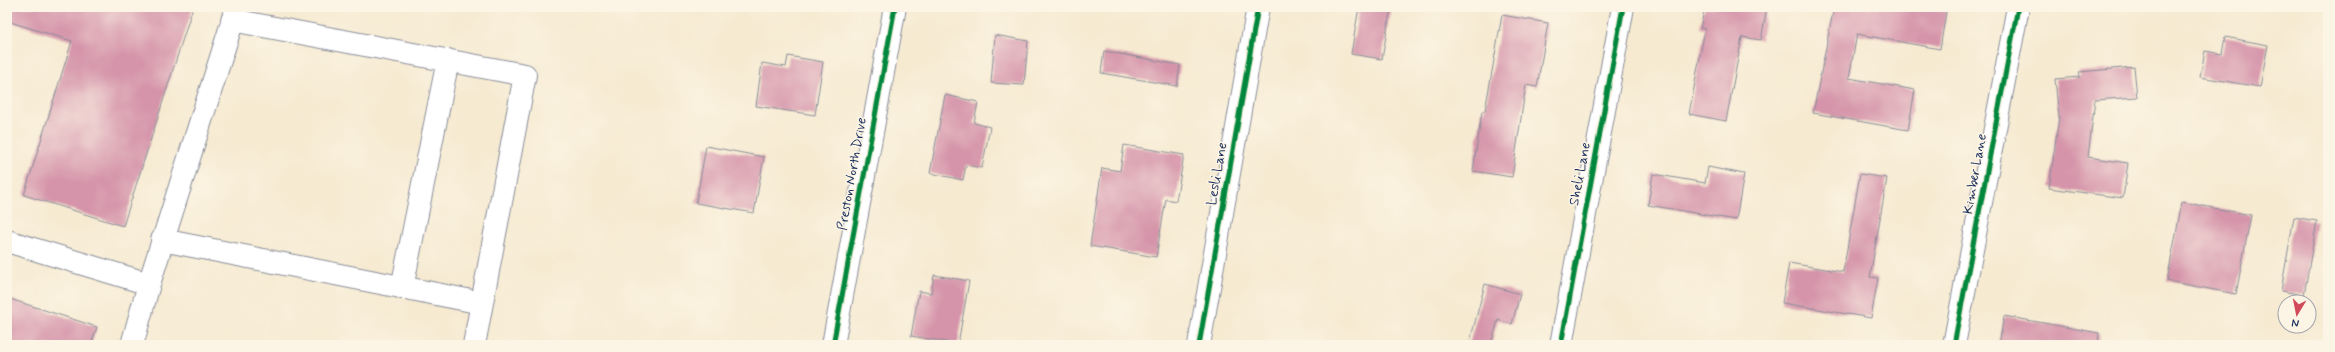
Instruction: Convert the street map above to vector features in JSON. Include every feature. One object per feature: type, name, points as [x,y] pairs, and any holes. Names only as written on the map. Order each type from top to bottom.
[{"type":"street","name":"Preston North Drive","points":[[833,345],[895,7]]},
{"type":"street","name":"Lesli Lane","points":[[1200,345],[1258,7]]},
{"type":"street","name":"Sheli Lane","points":[[1561,345],[1623,7]]},
{"type":"street","name":"Kimber Lane","points":[[1954,345],[2018,7]]},
{"type":"street","points":[[132,345],[162,240],[235,13],[448,60],[525,75],[474,345]]},
{"type":"street","points":[[402,288],[448,60]]},
{"type":"street","points":[[162,240],[482,304]]},
{"type":"street","points":[[7,241],[149,284]]},
{"type":"building","points":[[7,7],[193,7],[123,226],[24,195],[72,41],[7,21]]},
{"type":"building","points":[[1359,7],[1391,7],[1382,59],[1351,54]]},
{"type":"building","points":[[1705,7],[1767,7],[1761,40],[1742,37],[1726,121],[1689,114],[1705,29],[1700,28]]},
{"type":"building","points":[[1834,7],[1921,7],[1946,12],[1940,49],[1857,34],[1849,78],[1915,90],[1908,130],[1813,113]]},
{"type":"building","points":[[1502,15],[1548,23],[1537,87],[1526,85],[1512,177],[1473,171],[1482,111],[1485,111]]},
{"type":"building","points":[[995,35],[1028,41],[1024,85],[991,83]]},
{"type":"building","points":[[2225,37],[2268,45],[2260,87],[2200,77],[2205,51],[2222,54]]},
{"type":"building","points":[[1104,51],[1180,65],[1177,86],[1101,73]]},
{"type":"building","points":[[788,56],[823,62],[815,115],[756,106],[762,63],[786,67]]},
{"type":"building","points":[[2134,67],[2137,97],[2095,100],[2088,157],[2128,163],[2123,198],[2049,188],[2059,117],[2055,79],[2080,77],[2079,72]]},
{"type":"building","points":[[945,95],[978,102],[974,123],[990,127],[982,168],[966,165],[963,180],[930,173]]},
{"type":"building","points":[[1124,145],[1184,155],[1176,201],[1166,199],[1156,257],[1090,246],[1102,168],[1120,171]]},
{"type":"building","points":[[706,146],[764,157],[754,213],[696,203]]},
{"type":"building","points":[[1708,167],[1744,174],[1736,220],[1648,205],[1653,174],[1705,183]]},
{"type":"building","points":[[1860,174],[1887,178],[1870,277],[1878,278],[1871,318],[1782,303],[1789,263],[1843,272]]},
{"type":"building","points":[[2182,202],[2251,215],[2236,294],[2167,281]]},
{"type":"building","points":[[2294,217],[2317,221],[2304,294],[2281,291]]},
{"type":"building","points":[[934,275],[969,281],[958,344],[911,336],[919,291],[931,293]]},
{"type":"building","points":[[1485,284],[1520,294],[1512,324],[1498,320],[1491,345],[1469,345]]},
{"type":"building","points":[[7,298],[97,327],[91,345],[7,345]]},
{"type":"building","points":[[2004,316],[2099,333],[2098,345],[1999,345]]},
{"type":"cycle path","points":[[833,345],[895,7]]},
{"type":"cycle path","points":[[1199,345],[1258,7]]},
{"type":"cycle path","points":[[1561,345],[1623,7]]},
{"type":"cycle path","points":[[1954,345],[2018,7]]}]
